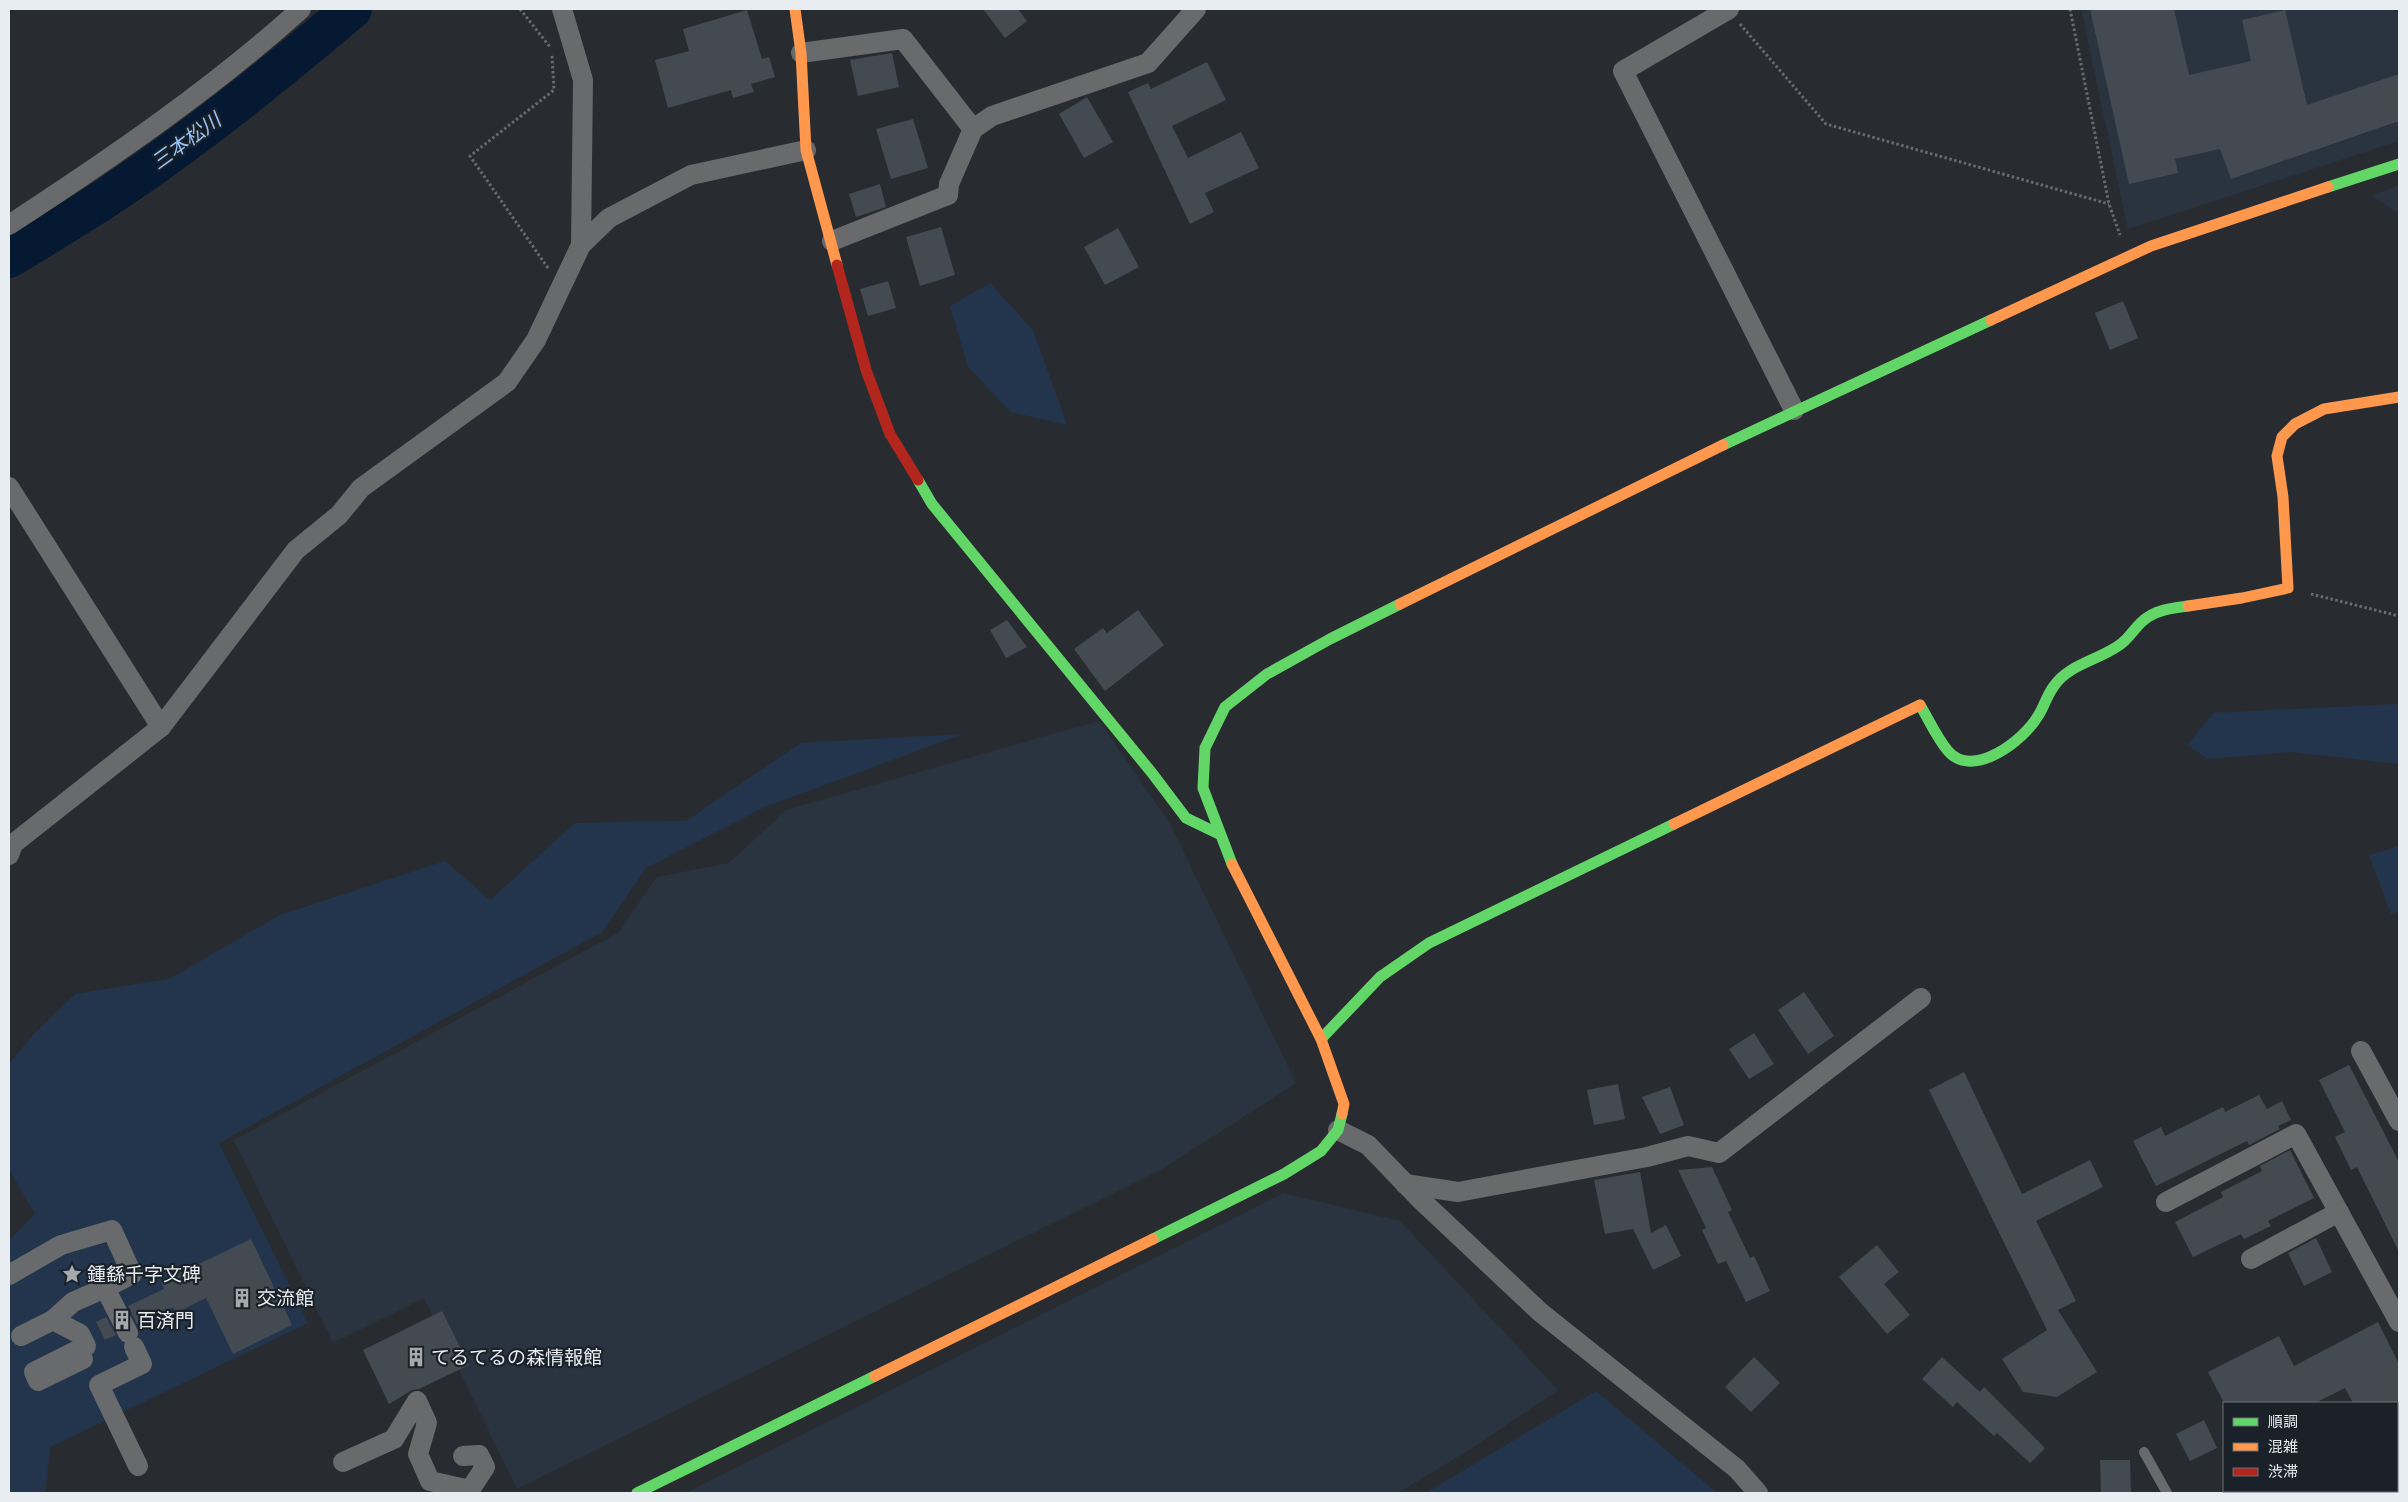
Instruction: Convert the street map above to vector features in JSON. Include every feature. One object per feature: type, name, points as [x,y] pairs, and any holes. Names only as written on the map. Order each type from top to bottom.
[{"type":"street","points":[[9,225],[109,159],[254,51],[301,9]]},
{"type":"street","points":[[562,9],[583,80],[581,245]]},
{"type":"street","points":[[795,9],[801,53],[806,150],[866,370],[890,434],[932,504],[1146,765],[1186,818],[1219,834]]},
{"type":"street","points":[[832,241],[948,196],[950,184],[972,129],[992,116],[1148,62],[1196,9]]},
{"type":"street","points":[[1729,10],[1624,71],[1794,410]]},
{"type":"street","points":[[801,53],[903,39],[972,129]]},
{"type":"street","points":[[10,847],[161,727],[296,550],[338,515],[361,488],[507,382],[536,340],[581,245],[608,218],[691,175],[806,150]]},
{"type":"street","points":[[637,1493],[1284,1174],[1321,1151],[1338,1130],[1344,1104],[1321,1038],[1240,883],[1219,834],[1203,788],[1205,748],[1225,707],[1267,674],[1330,639],[1794,410],[2151,246],[2399,164]]},
{"type":"street","points":[[1321,1038],[1380,976],[1429,944],[1920,705],[1948,751],[1959,760],[1975,762],[1998,754],[2020,738],[2038,717],[2054,686],[2067,673],[2118,646],[2147,617],[2164,609],[2242,598],[2288,588],[2283,497],[2277,456],[2282,437],[2295,424],[2324,409],[2399,397]]},
{"type":"street","points":[[9,487],[161,727]]},
{"type":"street","points":[[1405,1184],[1458,1192],[1646,1158],[1688,1146],[1719,1153],[1921,998]]},
{"type":"street","points":[[2361,1051],[2399,1121]]},
{"type":"street","points":[[1338,1130],[1368,1145],[1405,1184],[1540,1312],[1737,1469],[1758,1493]]},
{"type":"street","points":[[2166,1202],[2296,1134],[2399,1322]]},
{"type":"street","points":[[2250,1259],[2338,1212]]},
{"type":"street","points":[[9,1275],[61,1245],[112,1230],[132,1274],[73,1302],[53,1320],[21,1336]]},
{"type":"street","points":[[105,1288],[142,1364],[99,1385],[138,1466]]},
{"type":"street","points":[[53,1320],[80,1334],[86,1346],[34,1372],[38,1381],[83,1359]]},
{"type":"street","points":[[343,1462],[394,1439],[417,1401],[427,1423],[418,1454],[430,1481],[470,1490],[485,1466],[479,1455],[463,1456]]},
{"type":"lane","points":[[2144,1452],[2167,1493]]},
{"type":"path","points":[[520,9],[552,48],[554,90],[470,156],[561,287]]},
{"type":"path","points":[[2070,9],[2109,204],[2129,256]]},
{"type":"path","points":[[1729,10],[1826,124],[2109,204]]},
{"type":"path","points":[[2288,588],[2399,616]]},
{"type":"shaded area","points":[[2081,9],[2389,9],[2399,13],[2399,141],[2128,229]]},
{"type":"shaded area","points":[[2399,185],[2399,214],[2372,196]]},
{"type":"shaded area","points":[[990,283],[1033,330],[1067,425],[1011,412],[968,367],[950,306]]},
{"type":"shaded area","points":[[2399,704],[2399,764],[2292,752],[2207,759],[2188,745],[2213,713]]},
{"type":"shaded area","points":[[1099,721],[1170,824],[1296,1083],[1164,1168],[517,1489],[424,1298],[333,1343],[234,1140],[618,933],[657,877],[729,863],[786,810]]},
{"type":"shaded area","points":[[963,734],[765,807],[646,868],[602,932],[219,1143],[308,1323],[50,1447],[45,1493],[9,1493],[9,1241],[35,1214],[9,1169],[9,1064],[31,1037],[75,994],[169,979],[280,915],[445,861],[490,900],[575,823],[686,821],[801,743]]},
{"type":"shaded area","points":[[2399,846],[2399,911],[2391,914],[2369,855]]},
{"type":"shaded area","points":[[1283,1193],[1400,1221],[1558,1390],[1469,1450],[1398,1493],[686,1493]]},
{"type":"shaded area","points":[[1596,1391],[1717,1493],[1426,1493]]},
{"type":"building","points":[[983,9],[1018,9],[1027,21],[1005,38]]},
{"type":"building","points":[[2090,9],[2174,9],[2189,75],[2251,61],[2242,20],[2285,10],[2307,105],[2399,74],[2399,121],[2231,179],[2220,149],[2175,159],[2178,173],[2129,184]]},
{"type":"building","points":[[747,10],[762,59],[769,57],[775,77],[751,84],[754,92],[733,98],[731,90],[668,108],[655,60],[689,51],[683,29]]},
{"type":"building","points":[[892,53],[899,87],[858,96],[850,60]]},
{"type":"building","points":[[1207,62],[1226,100],[1172,126],[1188,158],[1241,132],[1259,168],[1205,193],[1214,212],[1190,224],[1128,92],[1148,83],[1151,89]]},
{"type":"building","points":[[1087,97],[1113,142],[1084,158],[1059,114]]},
{"type":"building","points":[[913,119],[928,168],[891,179],[876,129]]},
{"type":"building","points":[[880,184],[886,207],[856,217],[849,194]]},
{"type":"building","points":[[941,227],[955,275],[920,286],[906,237]]},
{"type":"building","points":[[1118,228],[1139,267],[1105,285],[1084,247]]},
{"type":"building","points":[[888,281],[896,308],[868,316],[860,289]]},
{"type":"building","points":[[2123,301],[2138,338],[2110,350],[2095,313]]},
{"type":"building","points":[[1138,610],[1164,645],[1105,691],[1074,649],[1103,628],[1107,633]]},
{"type":"building","points":[[1007,620],[1027,647],[1006,658],[990,630]]},
{"type":"building","points":[[1804,992],[1834,1036],[1808,1054],[1778,1010]]},
{"type":"building","points":[[1754,1033],[1774,1064],[1749,1079],[1729,1049]]},
{"type":"building","points":[[2349,1065],[2399,1162],[2399,1252],[2357,1167],[2351,1170],[2335,1137],[2345,1132],[2319,1080]]},
{"type":"building","points":[[1964,1072],[2022,1194],[2090,1160],[2103,1187],[2036,1221],[2076,1301],[2058,1310],[2097,1372],[2057,1397],[2023,1392],[2002,1359],[2047,1330],[1929,1090]]},
{"type":"building","points":[[1618,1084],[1625,1119],[1594,1125],[1587,1090]]},
{"type":"building","points":[[1670,1087],[1684,1125],[1660,1134],[1642,1097]]},
{"type":"building","points":[[2259,1095],[2267,1109],[2282,1101],[2291,1120],[2278,1126],[2280,1129],[2249,1145],[2247,1141],[2156,1186],[2133,1141],[2161,1127],[2165,1136],[2223,1107],[2225,1112]]},
{"type":"building","points":[[2290,1150],[2314,1198],[2268,1221],[2271,1226],[2244,1239],[2241,1234],[2193,1257],[2175,1222],[2223,1197],[2221,1192],[2262,1171],[2260,1166]]},
{"type":"building","points":[[1712,1167],[1732,1210],[1728,1212],[1750,1258],[1754,1256],[1770,1291],[1746,1302],[1726,1261],[1718,1264],[1702,1230],[1706,1228],[1678,1170]]},
{"type":"building","points":[[1640,1172],[1651,1233],[1666,1225],[1681,1256],[1653,1270],[1633,1229],[1605,1234],[1594,1180]]},
{"type":"building","points":[[2316,1238],[2332,1272],[2304,1286],[2288,1253]]},
{"type":"building","name":"交流館","points":[[251,1239],[292,1325],[233,1354],[206,1298],[176,1313],[173,1307],[137,1324],[128,1306],[164,1289],[161,1282]]},
{"type":"building","points":[[1877,1245],[1899,1272],[1884,1284],[1910,1315],[1887,1334],[1839,1277]]},
{"type":"building","name":"てるてるの森情報館","points":[[442,1311],[469,1365],[419,1389],[412,1390],[389,1404],[363,1350]]},
{"type":"building","points":[[106,1317],[116,1335],[105,1340],[96,1322]]},
{"type":"building","points":[[2378,1322],[2399,1364],[2399,1403],[2352,1402],[2345,1388],[2317,1402],[2223,1402],[2208,1372],[2279,1336],[2294,1366]]},
{"type":"building","points":[[1754,1357],[1780,1383],[1751,1412],[1725,1387]]},
{"type":"building","points":[[1942,1357],[1980,1392],[1984,1387],[2045,1448],[2030,1463],[1997,1433],[1994,1436],[1957,1402],[1953,1407],[1922,1379]]},
{"type":"building","points":[[2204,1420],[2217,1448],[2190,1461],[2176,1434]]},
{"type":"building","points":[[2100,1460],[2130,1460],[2131,1493],[2101,1493]]},
{"type":"waterway","name":"三本松川","points":[[9,258],[73,219],[174,151],[352,9]]},
{"type":"traffic: fast","points":[[2328,187],[2399,164]]},
{"type":"traffic: fast","points":[[1723,445],[1991,320]]},
{"type":"traffic: fast","points":[[918,480],[932,504],[1152,773],[1186,818],[1219,834]]},
{"type":"traffic: fast","points":[[1232,864],[1203,788],[1205,748],[1225,707],[1267,674],[1330,639],[1400,604]]},
{"type":"traffic: fast","points":[[1920,705],[1948,751],[1958,759],[1971,761],[1984,759],[1997,753],[2022,736],[2038,716],[2049,693],[2067,673],[2118,646],[2144,620],[2153,614],[2167,609],[2188,606]]},
{"type":"traffic: fast","points":[[1321,1039],[1380,977],[1429,943],[1674,824]]},
{"type":"traffic: fast","points":[[1153,1239],[1284,1174],[1321,1151],[1338,1130],[1342,1114]]},
{"type":"traffic: fast","points":[[637,1493],[875,1376]]},
{"type":"traffic: slow","points":[[795,9],[801,53],[806,150],[837,265]]},
{"type":"traffic: slow","points":[[1991,320],[2151,246],[2328,187]]},
{"type":"traffic: slow","points":[[2188,606],[2242,598],[2288,588],[2283,497],[2277,456],[2282,437],[2295,424],[2324,409],[2399,397]]},
{"type":"traffic: slow","points":[[1400,604],[1723,445]]},
{"type":"traffic: slow","points":[[1674,824],[1920,705]]},
{"type":"traffic: slow","points":[[1232,864],[1321,1039],[1344,1104],[1342,1114]]},
{"type":"traffic: slow","points":[[875,1376],[1153,1239]]},
{"type":"traffic: jam","points":[[837,265],[866,370],[890,434],[918,480]]},
{"type":"place","name":"鍾繇千字文碑","points":[[72,1274]]},
{"type":"place","name":"交流館","points":[[242,1298]]},
{"type":"place","name":"百済門","points":[[122,1320]]},
{"type":"place","name":"てるてるの森情報館","points":[[416,1357]]}]
